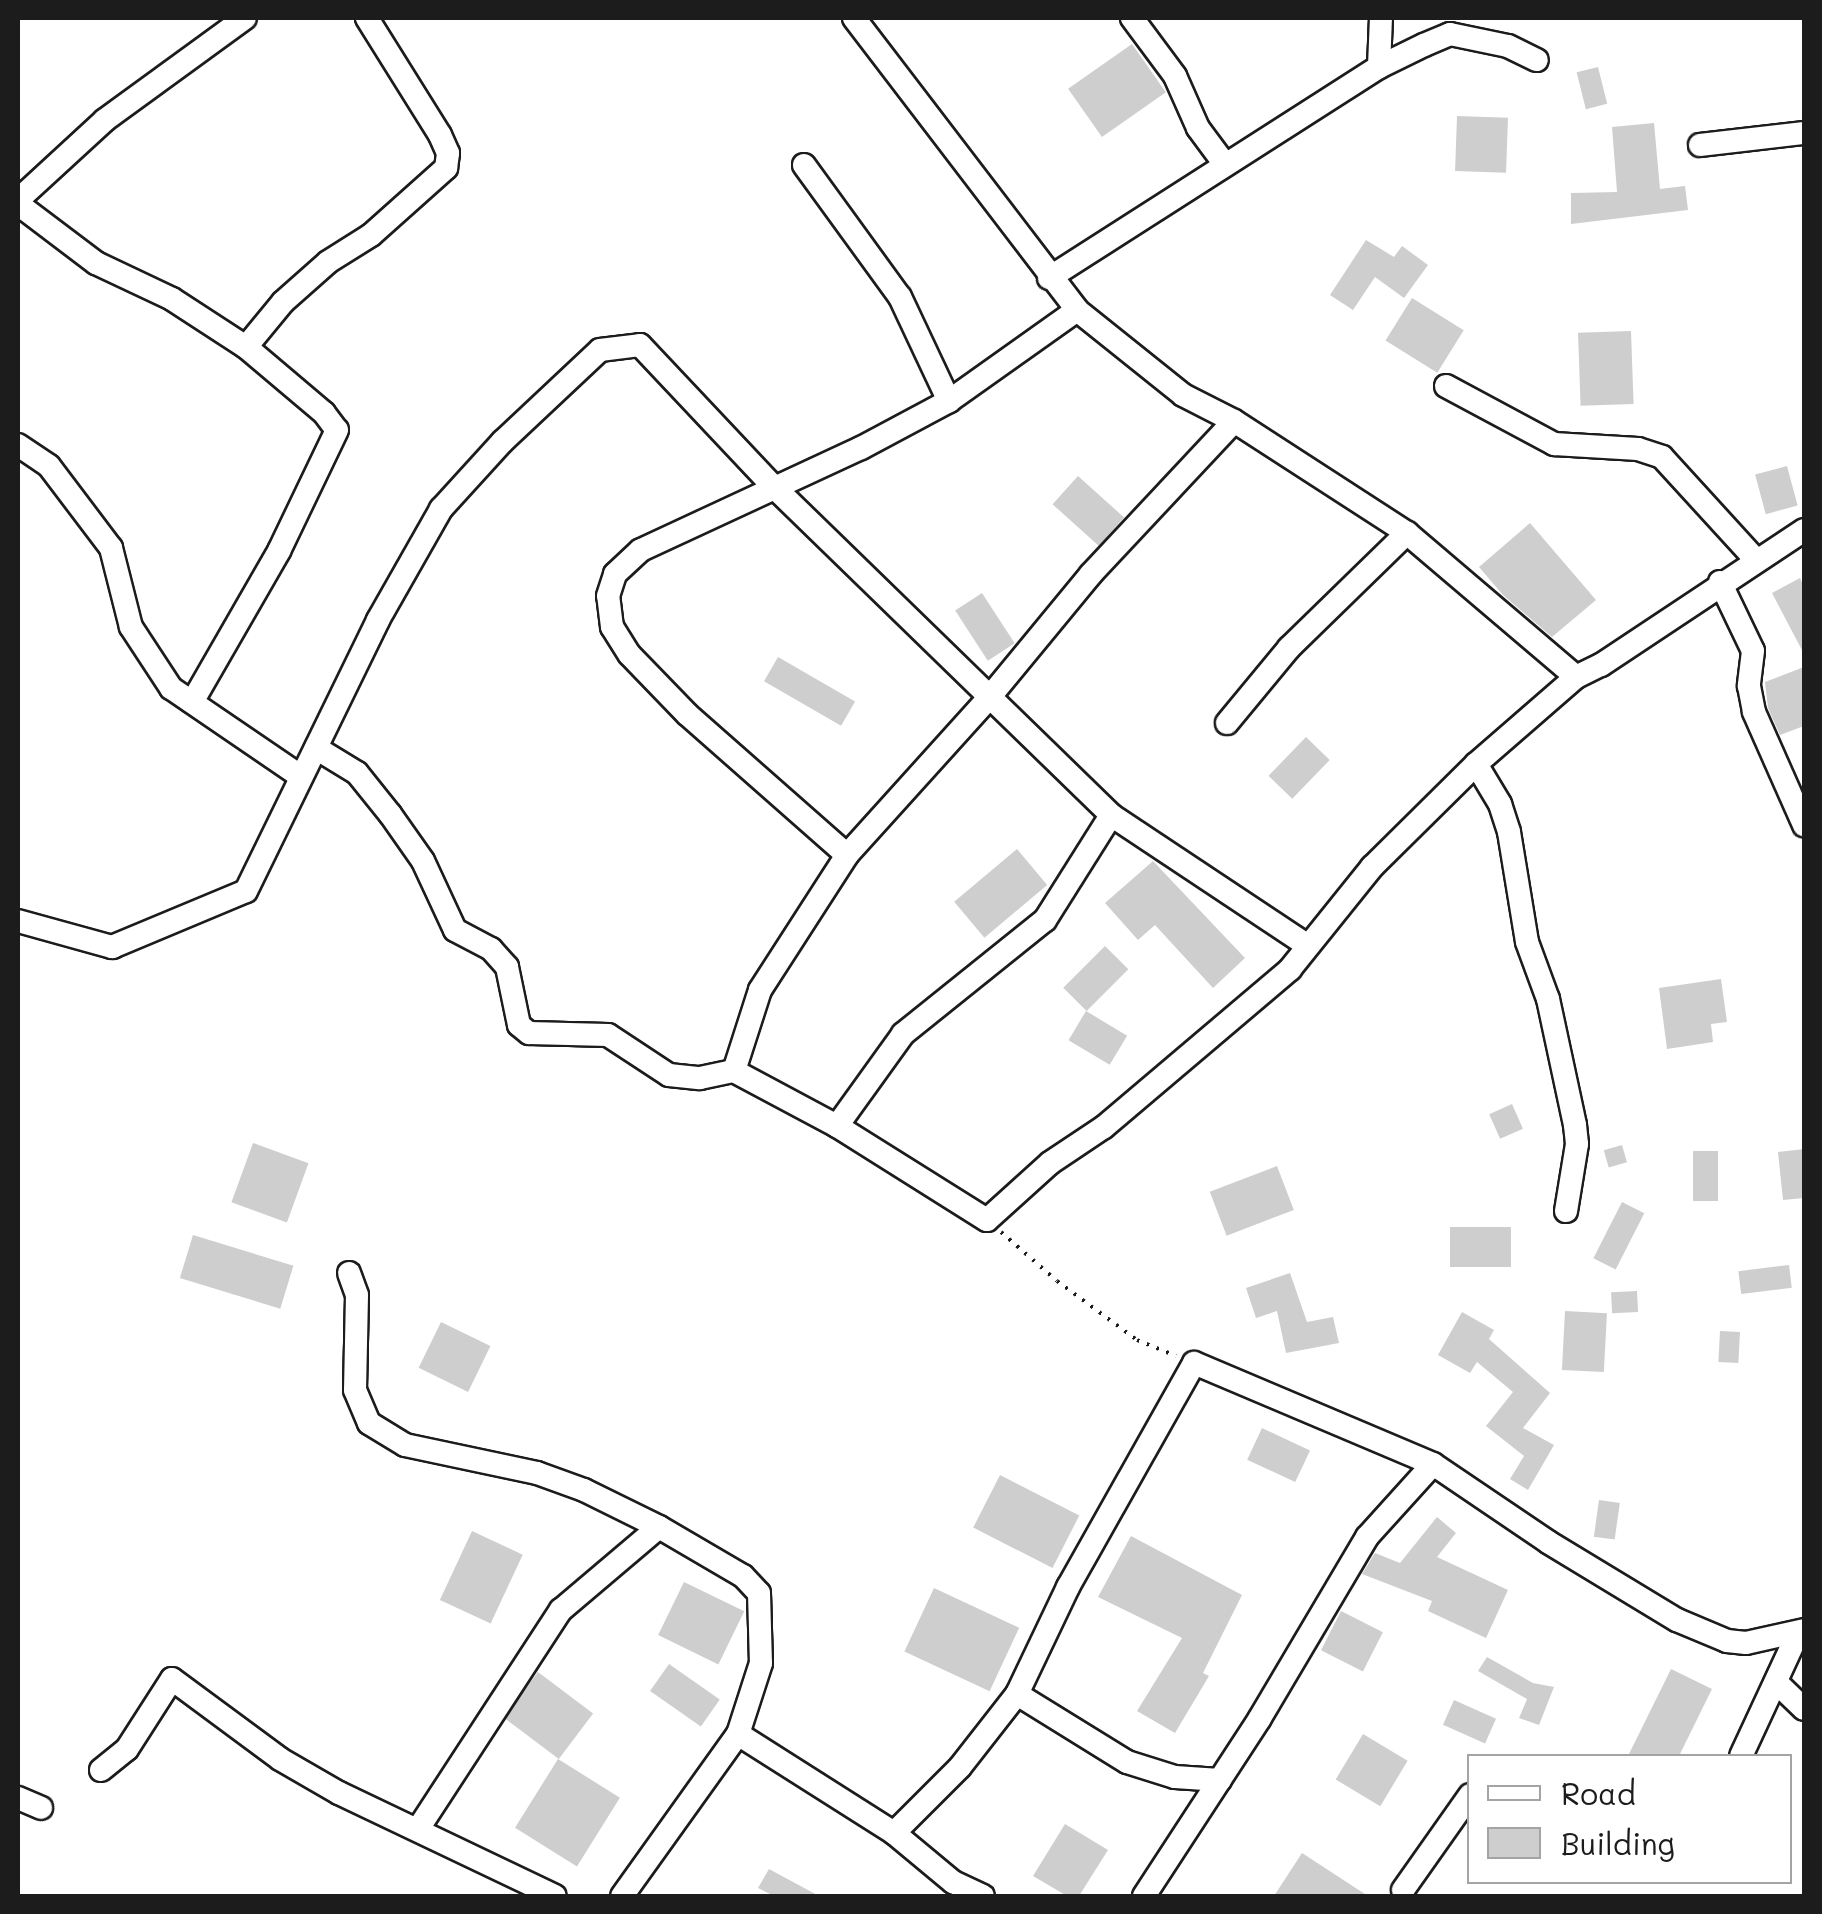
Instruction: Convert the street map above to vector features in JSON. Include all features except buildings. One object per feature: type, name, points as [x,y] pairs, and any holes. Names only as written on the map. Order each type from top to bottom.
[{"type":"street","points":[[192,702],[278,551],[336,430],[324,414],[246,347],[172,299],[96,262],[18,202],[106,120],[245,18]]},
{"type":"street","points":[[246,347],[283,302],[328,262],[371,235],[446,168],[448,153],[440,135],[368,18]]},
{"type":"street","points":[[854,18],[1077,310],[1183,395],[1234,421],[1406,533],[1576,676]]},
{"type":"street","points":[[1132,18],[1175,76],[1198,128],[1224,163]]},
{"type":"street","points":[[1378,67],[1380,18]]},
{"type":"street","points":[[1049,278],[1378,67],[1450,34],[1508,46],[1537,60]]},
{"type":"street","points":[[1700,144],[1804,133]]},
{"type":"street","points":[[804,165],[900,297],[948,401]]},
{"type":"street","points":[[847,856],[687,714],[630,654],[612,627],[608,596],[614,574],[641,550],[861,448],[948,401],[1077,310]]},
{"type":"street","points":[[18,921],[112,947],[246,891],[378,620],[441,509],[502,442],[600,350],[640,344],[773,486],[1111,816],[1307,945]]},
{"type":"street","points":[[1446,386],[1554,444],[1638,449],[1662,457],[1755,559]]},
{"type":"street","points":[[734,1071],[760,990],[847,856],[988,700],[1091,574],[1234,421]]},
{"type":"street","points":[[18,445],[49,466],[110,548],[132,627],[171,688],[300,776]]},
{"type":"street","points":[[316,748],[357,774],[390,814],[423,861],[455,930],[491,949],[507,967],[519,1026],[529,1033],[608,1035],[669,1075],[700,1078],[734,1071],[836,1126],[987,1220],[1050,1162],[1104,1127],[1290,969],[1372,867],[1476,764],[1576,676],[1601,665],[1720,582],[1804,530]]},
{"type":"street","points":[[1227,723],[1289,648],[1406,533]]},
{"type":"street","points":[[1720,582],[1752,652],[1750,686],[1754,712],[1804,824]]},
{"type":"street","points":[[1476,764],[1500,804],[1509,832],[1527,942],[1548,999],[1575,1125],[1577,1144],[1566,1211]]},
{"type":"street","points":[[836,1126],[903,1034],[1045,920],[1111,816]]},
{"type":"street","points":[[349,1273],[358,1296],[354,1390],[369,1422],[405,1445],[553,1479],[659,1527],[744,1576],[759,1593],[760,1663],[738,1734],[622,1896]]},
{"type":"street","points":[[894,1834],[960,1767],[1017,1694],[1068,1587],[1194,1364],[1433,1464],[1548,1542],[1677,1620],[1727,1641],[1746,1643],[1801,1632]]},
{"type":"street","points":[[1144,1896],[1220,1780],[1368,1537],[1433,1464]]},
{"type":"street","points":[[418,1830],[561,1610],[659,1527]]},
{"type":"street","points":[[1742,1754],[1801,1632]]},
{"type":"street","points":[[101,1770],[127,1749],[172,1680],[280,1760],[555,1896]]},
{"type":"street","points":[[1776,1682],[1804,1709]]},
{"type":"street","points":[[1017,1694],[1127,1762],[1175,1777],[1220,1780]]},
{"type":"street","points":[[738,1734],[894,1834],[953,1882],[983,1896]]},
{"type":"street","points":[[18,1798],[42,1808]]},
{"type":"street","points":[[1403,1890],[1467,1798]]},
{"type":"path","points":[[987,1220],[1057,1281],[1138,1340],[1194,1364]]}]
